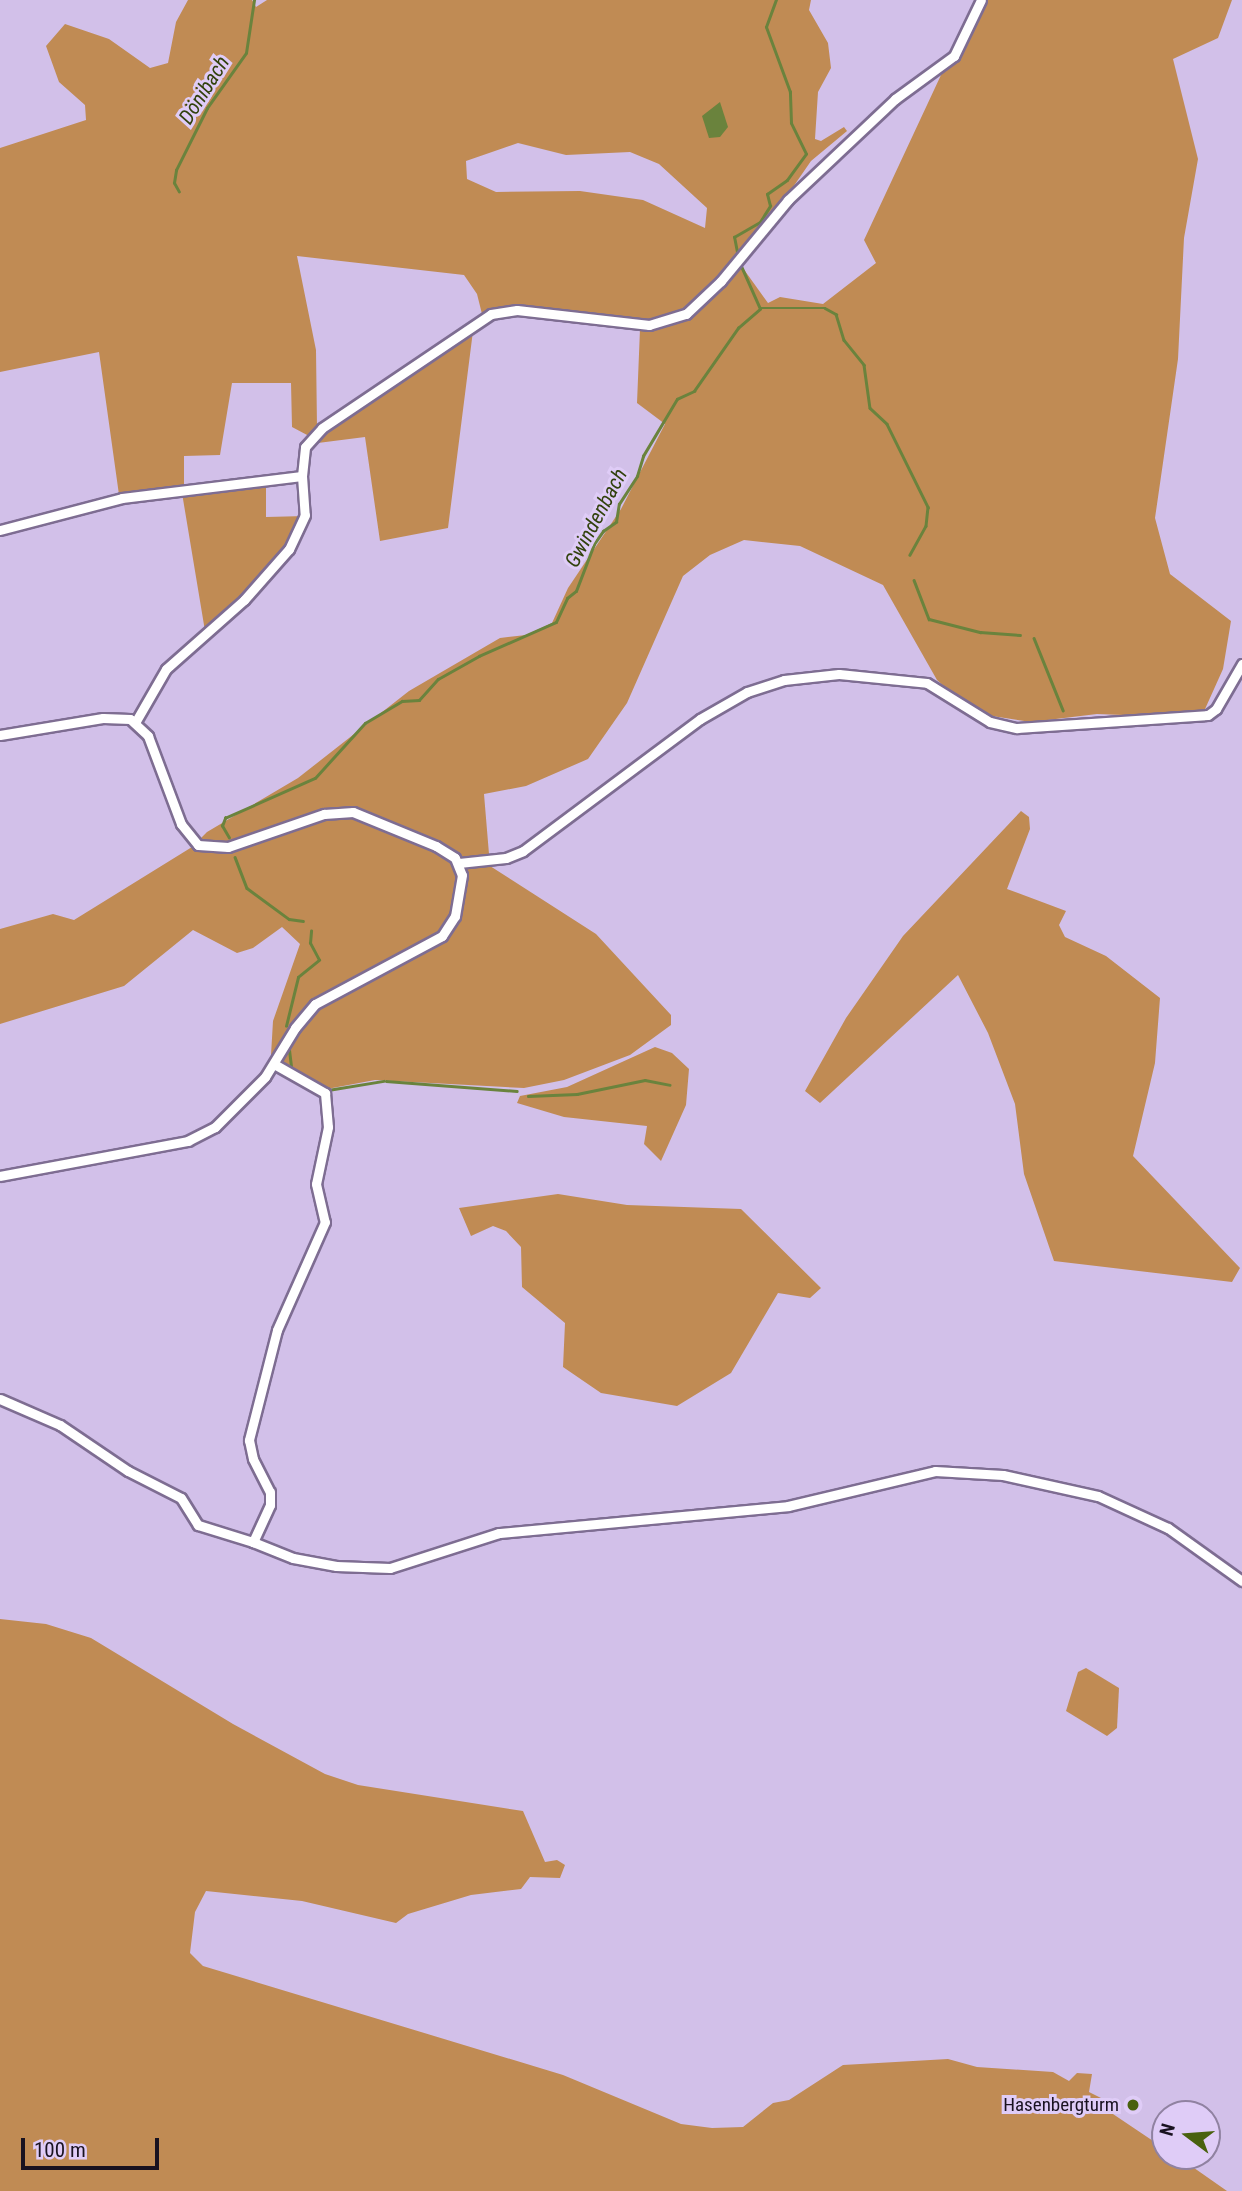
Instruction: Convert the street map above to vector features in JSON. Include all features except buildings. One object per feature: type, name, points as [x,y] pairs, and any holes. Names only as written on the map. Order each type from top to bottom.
[{"type":"street","points":[[136,721],[166,669],[244,600],[289,549],[305,515],[302,476],[305,447],[322,428],[491,314],[517,310],[649,325],[686,313],[721,281],[788,200],[895,99],[954,55],[981,0]]},
{"type":"street","points":[[0,530],[122,498],[302,476]]},
{"type":"street","points":[[0,734],[103,718],[136,721],[152,742],[184,831],[198,845],[228,846],[324,814],[353,812],[436,846],[459,863],[506,858],[523,851],[700,719],[747,692],[784,680],[839,674],[927,683],[945,690],[986,720],[1017,728],[1208,715],[1216,709],[1242,664]]},
{"type":"street","points":[[0,1176],[201,1136],[231,1115],[274,1064],[315,1004],[446,932],[461,893],[459,863]]},
{"type":"street","points":[[253,1542],[270,1505],[270,1492],[249,1440],[277,1330],[325,1222],[316,1184],[328,1127],[325,1093],[274,1064]]},
{"type":"street","points":[[0,1399],[60,1425],[128,1471],[181,1498],[198,1525],[293,1558],[336,1566],[390,1568],[499,1533],[788,1506],[935,1471],[1003,1475],[1098,1496],[1168,1528],[1242,1581]]},
{"type":"shaded area","points":[[188,0],[252,0],[256,7],[267,0],[811,0],[809,10],[828,43],[831,68],[818,92],[815,139],[821,141],[844,127],[847,131],[811,161],[740,264],[768,303],[780,297],[823,304],[876,263],[864,240],[976,0],[1232,0],[1218,38],[1173,59],[1198,159],[1184,238],[1178,359],[1155,518],[1170,574],[1231,621],[1223,669],[1201,718],[1097,714],[1031,722],[992,716],[967,707],[937,680],[883,585],[800,546],[744,540],[710,555],[683,576],[627,703],[588,759],[526,786],[484,794],[490,866],[596,934],[671,1015],[671,1025],[630,1055],[564,1080],[524,1088],[375,1080],[327,1089],[271,1055],[273,1021],[300,944],[282,927],[253,948],[237,953],[193,930],[124,986],[0,1024],[0,929],[53,914],[74,920],[192,847],[207,832],[298,778],[409,691],[500,638],[526,635],[552,623],[568,588],[621,509],[665,424],[637,403],[640,329],[519,314],[484,322],[477,294],[464,275],[297,256],[316,350],[317,427],[473,331],[448,528],[380,541],[365,437],[310,444],[309,436],[292,427],[291,383],[232,383],[220,455],[184,456],[184,485],[266,476],[266,517],[306,516],[302,528],[206,637],[182,493],[120,502],[99,352],[0,372],[0,148],[86,120],[85,105],[59,82],[46,46],[65,24],[109,39],[150,68],[168,63],[176,22]],"holes":[[[518,143],[566,155],[630,152],[659,164],[707,208],[705,228],[643,200],[580,191],[496,192],[467,179],[466,161]]]},
{"type":"shaded area","points":[[720,102],[728,127],[720,137],[709,138],[702,116]]},
{"type":"shaded area","points":[[1021,811],[1029,817],[1030,829],[1007,889],[1066,911],[1059,925],[1065,937],[1106,956],[1160,998],[1155,1063],[1133,1156],[1240,1268],[1232,1282],[1054,1261],[1024,1174],[1015,1104],[988,1033],[958,975],[820,1103],[805,1091],[846,1018],[903,936]]},
{"type":"shaded area","points":[[655,1047],[672,1053],[689,1069],[686,1105],[661,1161],[644,1144],[647,1126],[564,1117],[517,1103],[520,1096],[567,1087]]},
{"type":"shaded area","points":[[558,1194],[627,1205],[741,1209],[821,1288],[810,1298],[778,1293],[731,1373],[677,1406],[601,1393],[563,1367],[565,1323],[522,1287],[521,1247],[506,1231],[493,1226],[471,1236],[459,1208]]},
{"type":"shaded area","points":[[0,1619],[46,1624],[91,1638],[233,1724],[325,1774],[358,1785],[523,1811],[545,1862],[557,1860],[565,1865],[560,1878],[530,1877],[521,1889],[471,1895],[408,1914],[396,1923],[302,1901],[206,1891],[195,1912],[190,1953],[203,1966],[563,2075],[681,2124],[712,2128],[743,2127],[773,2103],[789,2100],[843,2065],[948,2059],[977,2067],[1053,2072],[1069,2081],[1077,2073],[1092,2074],[1089,2092],[1109,2102],[1110,2112],[1151,2140],[1151,2170],[1197,2170],[1227,2191],[0,2191]]},
{"type":"shaded area","points":[[1086,1668],[1119,1688],[1117,1728],[1107,1736],[1066,1711],[1078,1672]]},
{"type":"waterway","name":"Dönibach","points":[[179,192],[174,183],[176,170],[207,108],[246,53],[254,0]]},
{"type":"waterway","name":"Gwindenbach","points":[[737,252],[734,237],[760,222],[770,206],[767,194],[787,180],[806,154],[791,123],[790,92],[766,27],[776,0]]},
{"type":"waterway","name":"Gwindenbach","points":[[229,838],[222,826],[225,818],[315,778],[365,723],[402,701],[419,700],[438,679],[479,656],[556,622],[567,598],[576,591],[594,544],[603,531],[616,522],[619,504],[637,476],[643,456],[677,399],[694,391],[738,328],[760,309],[740,264]]},
{"type":"waterway","points":[[760,308],[825,308],[836,314],[844,340],[864,365],[870,408],[887,424],[928,507],[926,526],[910,555]]},
{"type":"waterway","points":[[914,580],[929,619],[980,632],[1020,635]]},
{"type":"waterway","points":[[1034,638],[1063,710]]},
{"type":"waterway","name":"Gwindenbach","points":[[235,857],[247,888],[289,919],[303,921]]},
{"type":"waterway","points":[[286,1026],[298,977],[319,960],[310,943],[311,931]]},
{"type":"waterway","points":[[289,1046],[292,1069]]},
{"type":"waterway","points":[[528,1096],[577,1094],[645,1080],[670,1085]]},
{"type":"waterway","points":[[328,1090],[383,1081]]},
{"type":"waterway","points":[[386,1081],[517,1091]]},
{"type":"place","name":"Hasenbergturm","points":[[1133,2105]]}]
